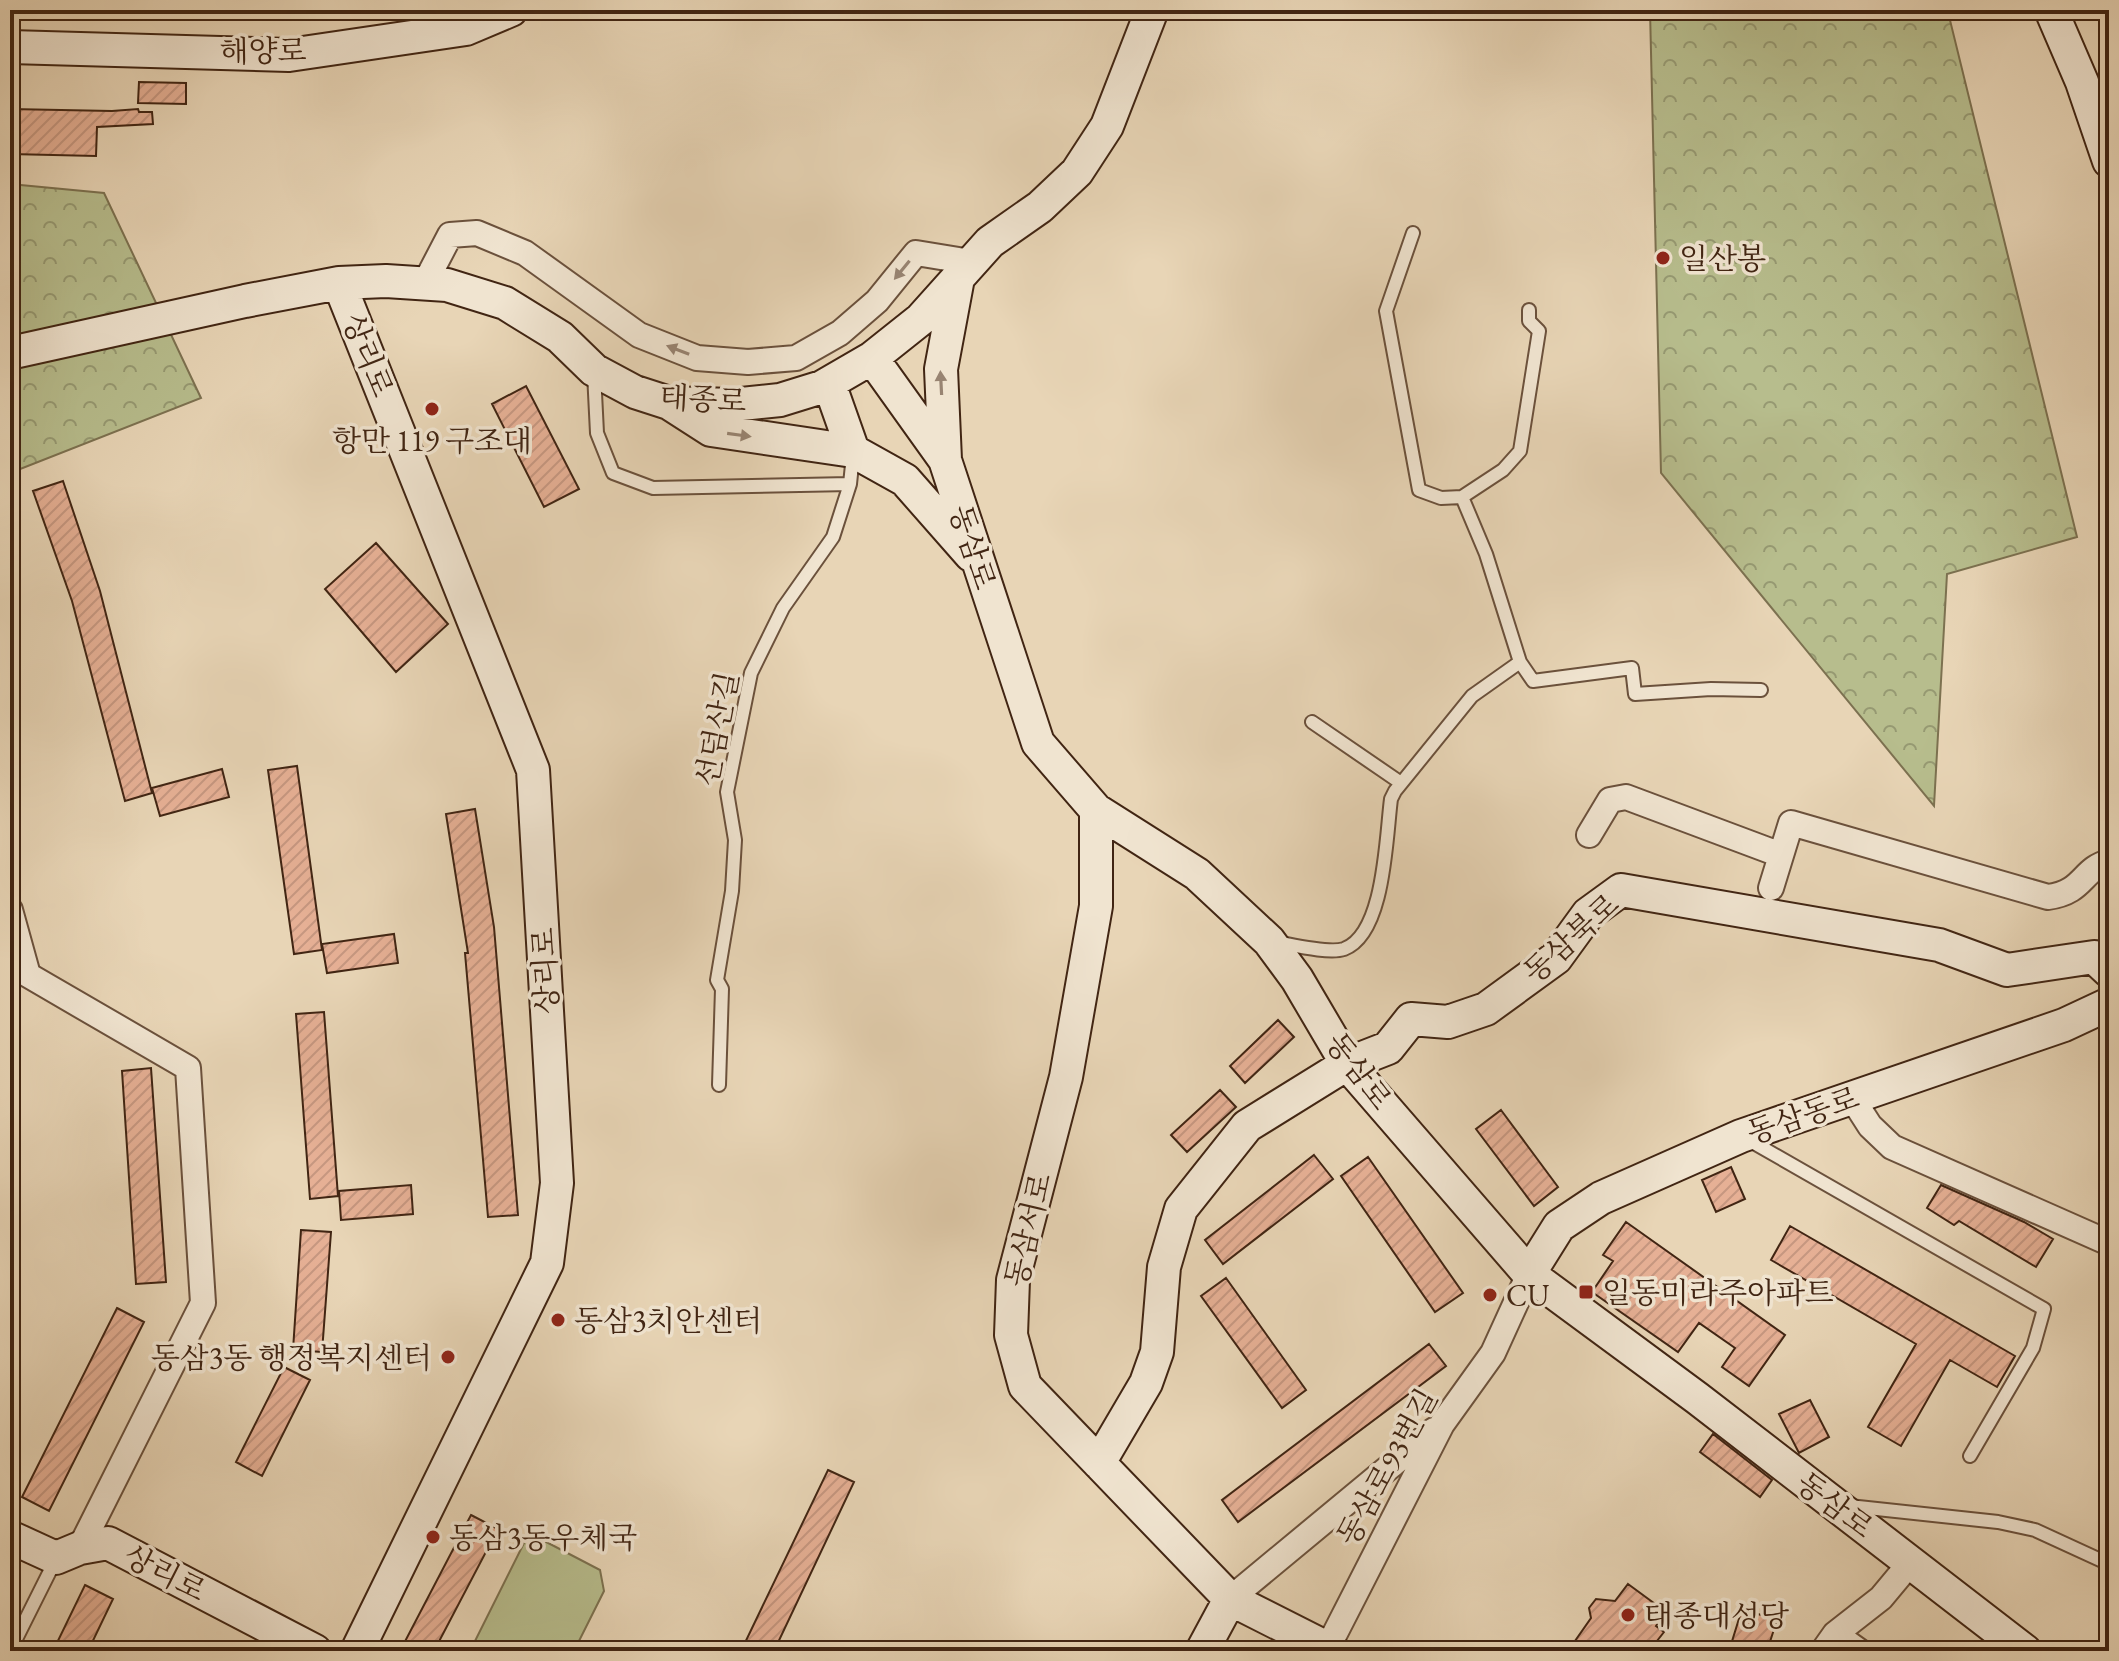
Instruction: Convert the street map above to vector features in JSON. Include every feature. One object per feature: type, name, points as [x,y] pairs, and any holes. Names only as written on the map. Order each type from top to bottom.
[{"type":"street","name":"해양로","points":[[10,47],[289,55],[466,29],[511,10]]},
{"type":"street","points":[[1129,10],[1129,71]]},
{"type":"street","name":"태종로","points":[[10,353],[339,283],[425,283],[447,285],[505,303],[560,337],[594,370],[635,392],[669,403],[732,405],[780,400],[829,383],[872,358],[921,319],[990,242],[1040,207],[1077,172],[1107,126],[1152,10]]},
{"type":"street","points":[[2051,10],[2082,82],[2109,161]]},
{"type":"street","points":[[425,283],[450,235],[477,233],[525,253],[639,335],[697,358],[748,362],[796,358],[840,333],[877,301],[916,253],[964,270],[941,369],[945,460]]},
{"type":"street","name":"상리로","points":[[339,283],[533,770],[557,1183],[547,1263],[357,1651]]},
{"type":"street","name":"동삼로","points":[[872,358],[945,460],[1038,743],[1096,810],[1197,874],[1269,941],[1297,979],[1347,1064],[1529,1274],[1697,1398],[2025,1651]]},
{"type":"street","points":[[829,383],[853,451]]},
{"type":"street","points":[[669,403],[711,430],[853,451],[905,480],[979,564]]},
{"type":"street","points":[[1589,835],[1610,800],[1626,797],[1781,855]]},
{"type":"street","name":"동삼서로","points":[[1096,810],[1096,906],[1066,1077],[1013,1280],[1011,1335],[1025,1386],[1230,1599],[1329,1650]]},
{"type":"street","points":[[1771,888],[1791,823],[2048,897],[2064,895],[2079,885],[2096,865],[2109,862]]},
{"type":"street","name":"동삼북로","points":[[1099,1463],[1146,1383],[1157,1352],[1164,1267],[1181,1209],[1247,1126],[1347,1064],[1388,1048],[1411,1019],[1448,1022],[1486,1009],[1556,958],[1588,914],[1621,890],[1939,945],[2007,970],[2094,957],[2109,971]]},
{"type":"street","points":[[10,910],[28,975],[188,1068],[203,1303],[68,1553]]},
{"type":"street","name":"동삼동로","points":[[1529,1274],[1559,1226],[1601,1198],[1741,1136],[2064,1025],[2109,1004]]},
{"type":"street","points":[[1852,1098],[1870,1126],[1892,1147],[2109,1243]]},
{"type":"street","name":"동삼로93번길","points":[[1329,1650],[1442,1424],[1493,1353],[1529,1274]]},
{"type":"street","points":[[1202,1651],[1230,1599],[1442,1424]]},
{"type":"street","name":"상리로","points":[[10,1537],[68,1553],[108,1543],[315,1651]]},
{"type":"street","points":[[1829,1642],[1881,1598],[1911,1562]]},
{"type":"street","points":[[1829,1642],[1859,1651]]},
{"type":"lane","points":[[1413,233],[1386,311],[1419,490],[1441,498],[1462,497],[1503,470],[1520,451],[1539,331],[1529,321],[1529,310]]},
{"type":"lane","points":[[594,370],[597,433],[613,473],[653,488],[850,484]]},
{"type":"lane","name":"선덤산길","points":[[719,1085],[722,989],[717,980],[732,891],[735,840],[727,792],[740,719],[751,673],[783,608],[833,537],[850,484],[853,451]]},
{"type":"lane","points":[[1462,497],[1486,554],[1520,662],[1533,681],[1632,668],[1635,694],[1711,689],[1761,690]]},
{"type":"lane","points":[[1269,941],[1335,950],[1345,948],[1364,934],[1376,906],[1391,799],[1472,696],[1520,662]]},
{"type":"lane","points":[[1312,722],[1401,783]]},
{"type":"lane","points":[[1741,1136],[2044,1309],[2033,1348],[1970,1456]]},
{"type":"lane","points":[[1833,1504],[2010,1524],[2035,1530],[2109,1564]]},
{"type":"lane","points":[[10,1651],[68,1553]]},
{"type":"green space","points":[[1650,10],[1948,12],[2077,537],[1947,574],[1934,806],[1661,473]]},
{"type":"green space","points":[[10,184],[104,193],[201,398],[10,473]]},
{"type":"green space","points":[[529,1533],[600,1570],[604,1591],[574,1651],[470,1651]]},
{"type":"building","points":[[139,82],[186,83],[186,104],[138,103]]},
{"type":"building","points":[[10,109],[138,109],[139,112],[152,112],[153,124],[97,127],[96,156],[10,154]]},
{"type":"building","points":[[526,386],[579,489],[544,507],[492,404]]},
{"type":"building","points":[[63,481],[100,591],[152,793],[125,801],[72,601],[33,491]]},
{"type":"building","points":[[376,543],[448,624],[396,672],[325,589]]},
{"type":"building","points":[[297,766],[322,950],[294,954],[268,770]]},
{"type":"building","points":[[222,769],[229,797],[160,816],[152,788]]},
{"type":"building","points":[[475,809],[494,927],[518,1215],[488,1217],[465,953],[468,953],[446,814]]},
{"type":"building","points":[[394,934],[398,963],[327,973],[322,944]]},
{"type":"building","points":[[324,1012],[338,1196],[310,1199],[296,1014]]},
{"type":"building","points":[[1278,1020],[1294,1037],[1245,1083],[1230,1066]]},
{"type":"building","points":[[151,1068],[166,1282],[136,1284],[122,1071]]},
{"type":"building","points":[[1220,1090],[1236,1107],[1187,1152],[1171,1135]]},
{"type":"building","points":[[1501,1110],[1558,1187],[1534,1206],[1476,1129]]},
{"type":"building","points":[[1314,1155],[1333,1179],[1223,1264],[1205,1240]]},
{"type":"building","points":[[1368,1157],[1463,1293],[1435,1312],[1341,1176]]},
{"type":"building","points":[[1731,1167],[1745,1199],[1716,1212],[1702,1180]]},
{"type":"building","points":[[411,1185],[413,1214],[341,1220],[339,1191]]},
{"type":"building","points":[[1941,1185],[2024,1222],[2053,1239],[2036,1267],[1959,1221],[1954,1225],[1927,1208]]},
{"type":"building","points":[[1626,1222],[1785,1335],[1749,1386],[1722,1367],[1735,1348],[1699,1323],[1678,1352],[1592,1292],[1613,1261],[1603,1255]]},
{"type":"building","points":[[1790,1226],[2015,1356],[1997,1387],[1950,1360],[1901,1446],[1868,1427],[1916,1344],[1771,1260]]},
{"type":"building","points":[[301,1230],[331,1232],[322,1352],[293,1350]]},
{"type":"building","points":[[1226,1278],[1306,1390],[1282,1408],[1201,1296]]},
{"type":"building","points":[[117,1308],[144,1322],[49,1511],[22,1497]]},
{"type":"building","points":[[1429,1344],[1446,1366],[1238,1522],[1222,1500]]},
{"type":"building","points":[[284,1367],[310,1380],[262,1476],[236,1462]]},
{"type":"building","points":[[1810,1400],[1829,1437],[1799,1453],[1779,1414]]},
{"type":"building","points":[[1713,1434],[1772,1480],[1760,1497],[1700,1452]]},
{"type":"building","points":[[828,1470],[854,1482],[774,1651],[741,1651]]},
{"type":"building","points":[[471,1515],[498,1529],[434,1651],[400,1651]]},
{"type":"building","name":"태종대성당","points":[[1628,1584],[1666,1612],[1656,1626],[1664,1632],[1649,1651],[1568,1651],[1591,1618],[1589,1608],[1596,1599],[1615,1601]]},
{"type":"building","points":[[85,1585],[113,1599],[88,1651],[53,1651]]},
{"type":"building","points":[[1742,1609],[1777,1620],[1767,1651],[1729,1651]]},
{"type":"place","name":"일산봉","points":[[1663,258]]},
{"type":"place","name":"항만 119 구조대","points":[[432,409]]},
{"type":"place","name":"일동미라주아파트","points":[[1586,1292]]},
{"type":"place","name":"CU","points":[[1490,1295]]},
{"type":"place","name":"동삼3치안센터","points":[[558,1320]]},
{"type":"place","name":"동삼3동 행정복지센터","points":[[448,1357]]},
{"type":"place","name":"동삼3동우체국","points":[[433,1537]]},
{"type":"place","name":"태종대성당","points":[[1628,1615]]}]
